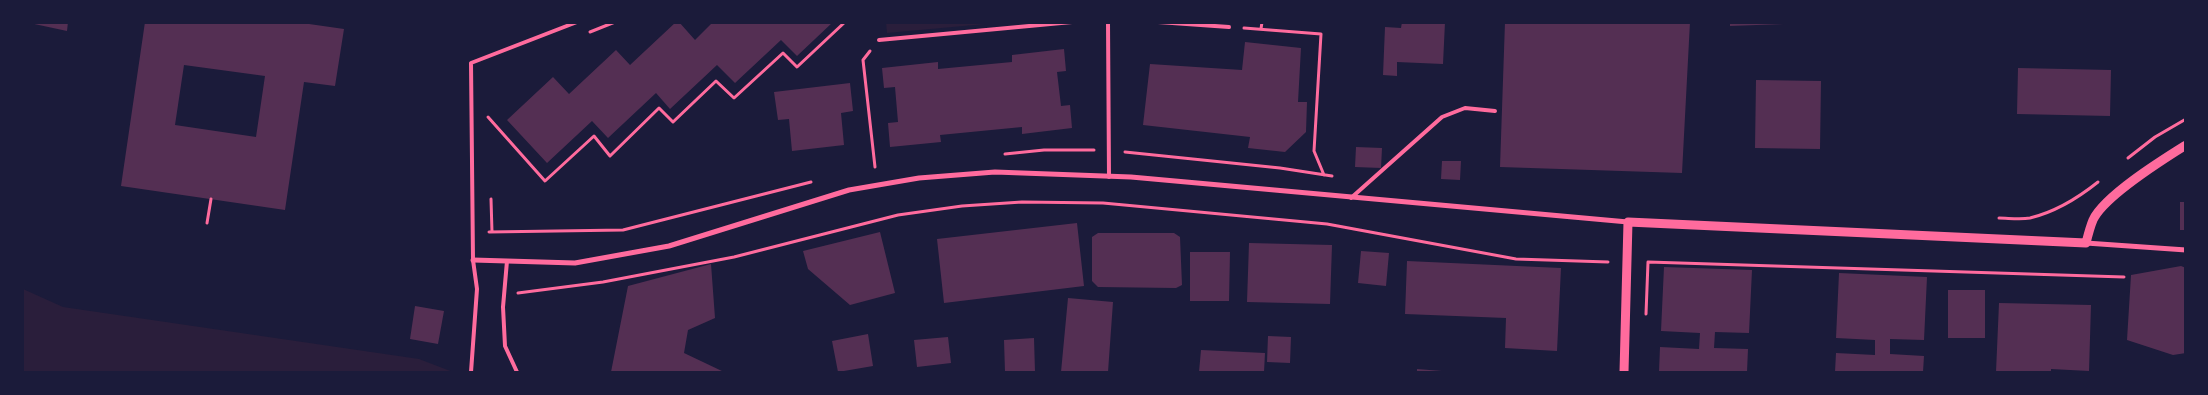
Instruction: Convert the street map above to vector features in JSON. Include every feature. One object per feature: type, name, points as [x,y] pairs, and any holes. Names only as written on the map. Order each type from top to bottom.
[{"type":"street","points":[[2086,242],[2093,219],[2119,192],[2154,165],[2186,145]]},
{"type":"street","points":[[473,260],[575,264],[669,246],[849,190],[919,178],[995,172],[1110,177],[1628,222],[2086,242],[2186,250]]},
{"type":"street","points":[[1624,372],[1628,222]]},
{"type":"lane","points":[[471,372],[477,289],[473,260],[471,63],[578,22]]},
{"type":"lane","points":[[879,40],[1072,22]]},
{"type":"lane","points":[[1108,22],[1110,177]]},
{"type":"lane","points":[[1158,22],[1229,27]]},
{"type":"lane","points":[[1351,198],[1442,117],[1465,108],[1494,111]]},
{"type":"lane","points":[[507,261],[504,295],[505,346],[517,372]]},
{"type":"path","points":[[588,33],[615,22]]},
{"type":"path","points":[[488,117],[545,181],[594,136],[610,156],[659,108],[672,122],[716,82],[734,98],[783,53],[797,67],[845,22]]},
{"type":"path","points":[[1261,29],[1262,22]]},
{"type":"path","points":[[1229,27],[1320,34],[1314,151],[1324,175]]},
{"type":"path","points":[[875,167],[863,60],[879,40]]},
{"type":"path","points":[[488,108],[488,126]]},
{"type":"path","points":[[490,193],[492,232]]},
{"type":"path","points":[[207,223],[211,199]]},
{"type":"path","points":[[504,295],[603,282],[734,257],[898,215],[962,206],[1022,202],[1103,203],[1327,224],[1516,259],[1608,261]]},
{"type":"path","points":[[1648,262],[2124,277]]},
{"type":"shaded area","points":[[886,22],[996,22],[996,23],[887,33]]},
{"type":"shaded area","points":[[23,289],[63,307],[419,359],[453,372],[23,372]]},
{"type":"building","points":[[25,22],[68,22],[67,31]]},
{"type":"building","points":[[145,22],[295,22],[344,29],[335,86],[304,82],[285,210],[121,186]],"holes":[[[184,65],[265,76],[256,137],[175,125]]]},
{"type":"building","points":[[676,22],[679,22],[695,40],[713,22],[833,22],[797,56],[781,40],[735,83],[717,65],[670,109],[656,93],[608,138],[592,121],[547,163],[507,120],[553,77],[569,94],[616,50],[630,65]]},
{"type":"building","points":[[1402,22],[1445,22],[1443,64],[1397,62],[1397,76],[1383,75],[1385,27],[1401,28]]},
{"type":"building","points":[[1505,22],[1690,22],[1682,173],[1500,167]]},
{"type":"building","points":[[1730,22],[1784,22],[1784,24],[1730,26]]},
{"type":"building","points":[[1245,42],[1301,48],[1298,102],[1307,102],[1306,132],[1285,152],[1248,148],[1250,137],[1143,125],[1150,64],[1242,70]]},
{"type":"building","points":[[1064,49],[1066,71],[1057,72],[1061,106],[1070,105],[1072,128],[1022,134],[1022,127],[940,135],[941,142],[890,147],[888,123],[898,122],[895,87],[884,88],[882,68],[938,62],[938,69],[1012,62],[1012,55]]},
{"type":"building","points":[[2018,68],[2111,70],[2110,116],[2017,114]]},
{"type":"building","points":[[1756,80],[1821,81],[1820,149],[1755,148]]},
{"type":"building","points":[[850,83],[853,111],[841,113],[844,145],[792,151],[789,119],[778,120],[774,92]]},
{"type":"building","points":[[1356,147],[1382,148],[1381,168],[1355,167]]},
{"type":"building","points":[[1442,161],[1461,161],[1460,180],[1441,179]]},
{"type":"building","points":[[2180,202],[2186,202],[2186,230],[2180,230]]},
{"type":"building","points":[[1077,223],[1084,286],[944,303],[937,239]]},
{"type":"building","points":[[880,232],[895,293],[850,305],[808,269],[803,251]]},
{"type":"building","points":[[1098,233],[1174,233],[1180,237],[1182,285],[1176,288],[1098,287],[1092,281],[1092,237]]},
{"type":"building","points":[[1249,243],[1332,245],[1330,304],[1247,302]]},
{"type":"building","points":[[1361,251],[1389,253],[1386,286],[1358,283]]},
{"type":"building","points":[[1190,252],[1230,252],[1229,301],[1190,301]]},
{"type":"building","points":[[1407,261],[1561,268],[1557,351],[1505,348],[1506,318],[1405,314]]},
{"type":"building","points":[[711,264],[715,318],[688,330],[684,353],[724,372],[611,372],[628,286]]},
{"type":"building","points":[[2181,266],[2186,268],[2186,353],[2173,355],[2127,340],[2131,275]]},
{"type":"building","points":[[1664,267],[1752,270],[1749,333],[1715,332],[1714,348],[1748,349],[1747,372],[1659,372],[1660,347],[1699,349],[1700,333],[1661,331]]},
{"type":"building","points":[[1839,273],[1927,277],[1924,340],[1890,339],[1890,354],[1924,356],[1923,372],[1835,372],[1836,353],[1875,355],[1875,340],[1836,338]]},
{"type":"building","points":[[1948,290],[1985,290],[1985,338],[1948,338]]},
{"type":"building","points":[[1068,298],[1113,302],[1108,372],[1061,372]]},
{"type":"building","points":[[1999,303],[2091,305],[2089,371],[2051,369],[2051,372],[1996,372]]},
{"type":"building","points":[[415,306],[444,311],[438,344],[410,339]]},
{"type":"building","points":[[868,334],[873,366],[838,372],[832,341]]},
{"type":"building","points":[[1268,336],[1291,337],[1290,363],[1267,362]]},
{"type":"building","points":[[948,337],[951,363],[917,367],[914,340]]},
{"type":"building","points":[[1034,338],[1035,372],[1005,372],[1004,340]]},
{"type":"building","points":[[1201,350],[1265,353],[1264,372],[1199,372]]},
{"type":"building","points":[[1417,369],[1442,371],[1442,372],[1417,372]]}]
